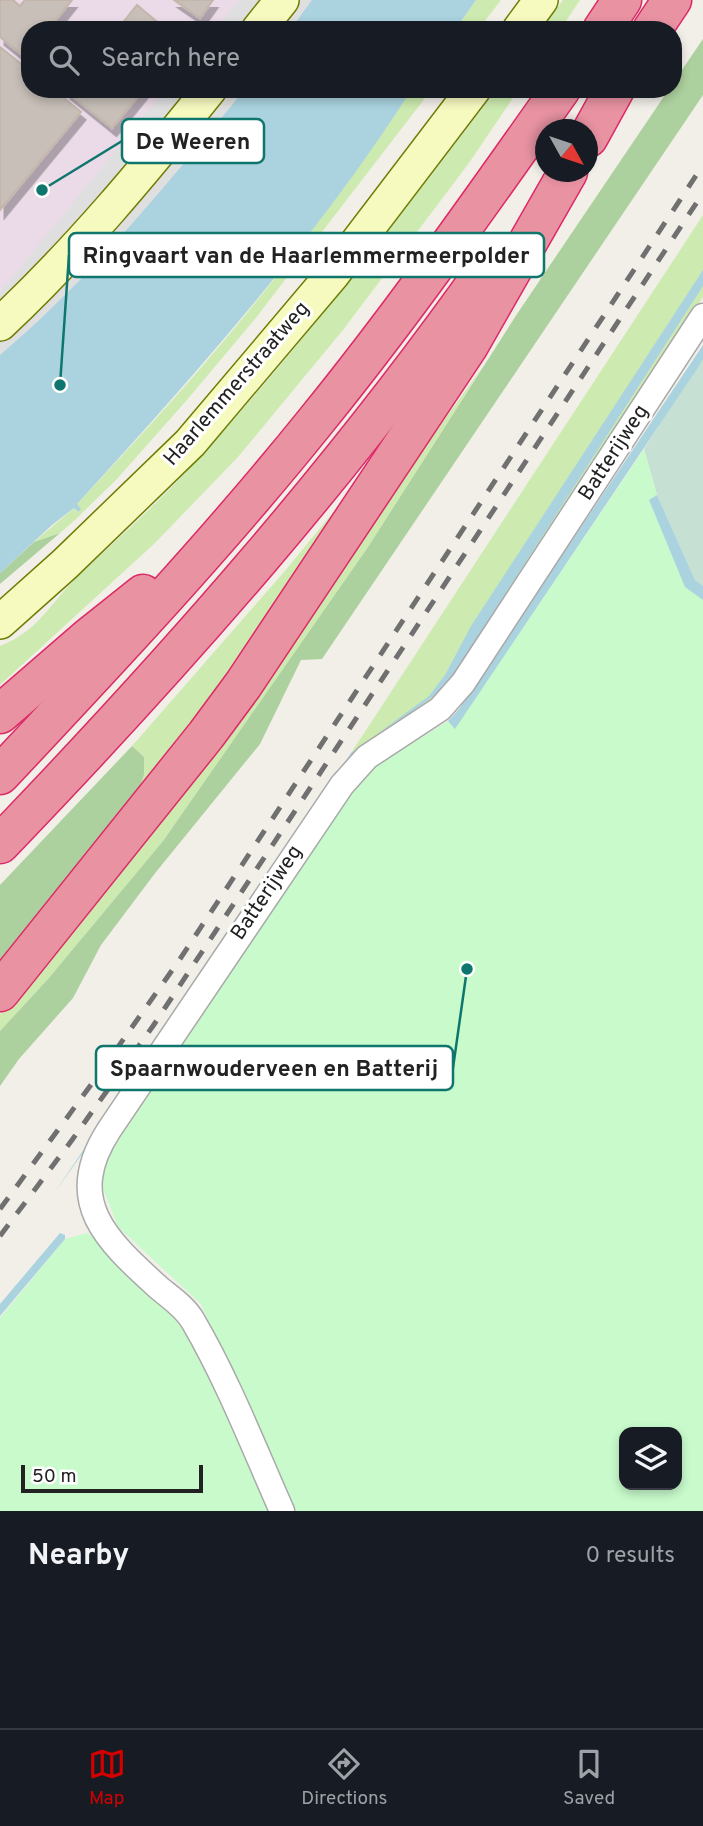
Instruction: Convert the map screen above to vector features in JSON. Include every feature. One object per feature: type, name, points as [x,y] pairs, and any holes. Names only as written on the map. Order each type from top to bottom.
[{"type":"highway","points":[[608,21],[622,0]]},
{"type":"highway","points":[[658,21],[671,0]]},
{"type":"highway","points":[[0,775],[225,530],[316,422],[426,278],[555,98]]},
{"type":"highway","points":[[591,119],[606,98]]},
{"type":"highway","points":[[597,119],[608,98]]},
{"type":"highway","points":[[0,844],[189,642],[339,464],[478,281],[547,182]]},
{"type":"highway","points":[[0,992],[198,746],[243,685],[468,347],[562,182]]},
{"type":"highway","points":[[0,714],[89,637],[225,530]]},
{"type":"main road","points":[[265,21],[282,0]]},
{"type":"main road","points":[[526,21],[541,0]]},
{"type":"main road","points":[[0,324],[47,280],[134,183],[203,98]]},
{"type":"main road","name":"Haarlemmerstraatweg","points":[[0,622],[65,564],[190,443],[333,274],[467,98]]},
{"type":"street","name":"Batterijweg","points":[[282,1511],[194,1322],[184,1309],[128,1259],[99,1222],[89,1184],[93,1158],[109,1130],[336,792],[367,757],[440,709],[463,683],[703,316]]},
{"type":"shaded area","points":[[0,0],[329,0],[313,21],[21,21],[21,98],[254,98],[0,373]]},
{"type":"shaded area","points":[[0,0],[239,0],[222,21],[21,21],[21,98],[159,98],[0,292]]},
{"type":"green space","points":[[476,0],[501,0],[485,21],[461,21]]},
{"type":"green space","points":[[563,0],[580,0],[566,21],[548,21]]},
{"type":"green space","points":[[703,39],[701,98],[322,659],[301,660],[260,744],[156,872],[101,945],[73,998],[19,1059],[0,1086],[0,1031],[48,979],[163,841],[368,547],[517,314],[663,98],[682,98],[682,70]]},
{"type":"green space","points":[[406,98],[425,98],[255,319],[186,401],[117,479],[75,520],[60,533],[34,542],[74,508],[77,512],[80,509],[77,504],[245,315],[359,166]]},
{"type":"green space","points":[[490,98],[513,98],[469,163],[343,330],[238,457],[155,543],[0,685],[0,646],[25,633],[78,576],[196,461],[351,279]]},
{"type":"green space","points":[[703,215],[703,297],[443,696],[355,754],[351,753]]},
{"type":"green space","points":[[703,357],[703,586],[695,580],[657,495],[644,449]]},
{"type":"green space","points":[[484,365],[368,547],[163,841],[48,979],[0,1031],[0,1014],[112,880]]},
{"type":"green space","points":[[644,449],[657,495],[649,500],[685,586],[703,600],[703,1511],[292,1511],[201,1304],[118,1227],[102,1186],[105,1165],[115,1143],[349,796],[374,767],[448,721],[455,728]]},
{"type":"green space","points":[[377,459],[302,575],[136,801],[144,757],[132,746],[284,572]]},
{"type":"green space","points":[[60,533],[0,584],[0,573],[34,542]]},
{"type":"green space","points":[[132,746],[144,757],[144,774],[136,801],[0,971],[0,885]]},
{"type":"green space","points":[[87,1233],[105,1246],[190,1328],[275,1511],[0,1511],[0,1318],[65,1239]]},
{"type":"water","points":[[312,0],[476,0],[461,21],[297,21]]},
{"type":"water","points":[[237,98],[406,98],[336,199],[254,304],[77,504],[81,509],[78,512],[74,508],[52,525],[0,573],[0,355],[66,294],[158,193]]},
{"type":"water","points":[[703,270],[703,286],[452,677],[430,699],[369,740],[429,696],[445,675],[471,626]]},
{"type":"water","points":[[703,345],[703,359],[697,369],[455,729],[448,721],[459,709]]},
{"type":"water","points":[[657,495],[695,580],[703,586],[703,600],[685,587],[649,500]]},
{"type":"water","points":[[362,745],[351,755],[137,1076],[53,1195],[351,753]]},
{"type":"water","points":[[60,1233],[65,1235],[65,1239],[0,1316],[0,1304]]},
{"type":"building","points":[[0,0],[13,0],[20,6],[25,0],[72,0],[55,21],[21,21],[21,54],[0,37]]},
{"type":"building","points":[[174,0],[213,0],[200,18]]},
{"type":"building","points":[[137,5],[156,21],[124,21]]},
{"type":"building","points":[[0,47],[21,64],[21,98],[64,98],[81,112],[0,210]]},
{"type":"building","points":[[75,98],[137,98],[112,128]]},
{"type":"railway","points":[[0,1209],[178,962],[703,165]]},
{"type":"railway","points":[[0,1236],[153,1026],[703,193]]},
{"type":"place","name":"De Weeren","points":[[42,190]]},
{"type":"place","name":"Ringvaart van de Haarlemmermeerpolder","points":[[60,385]]},
{"type":"place","name":"Spaarnwouderveen en Batterij","points":[[467,969]]}]
